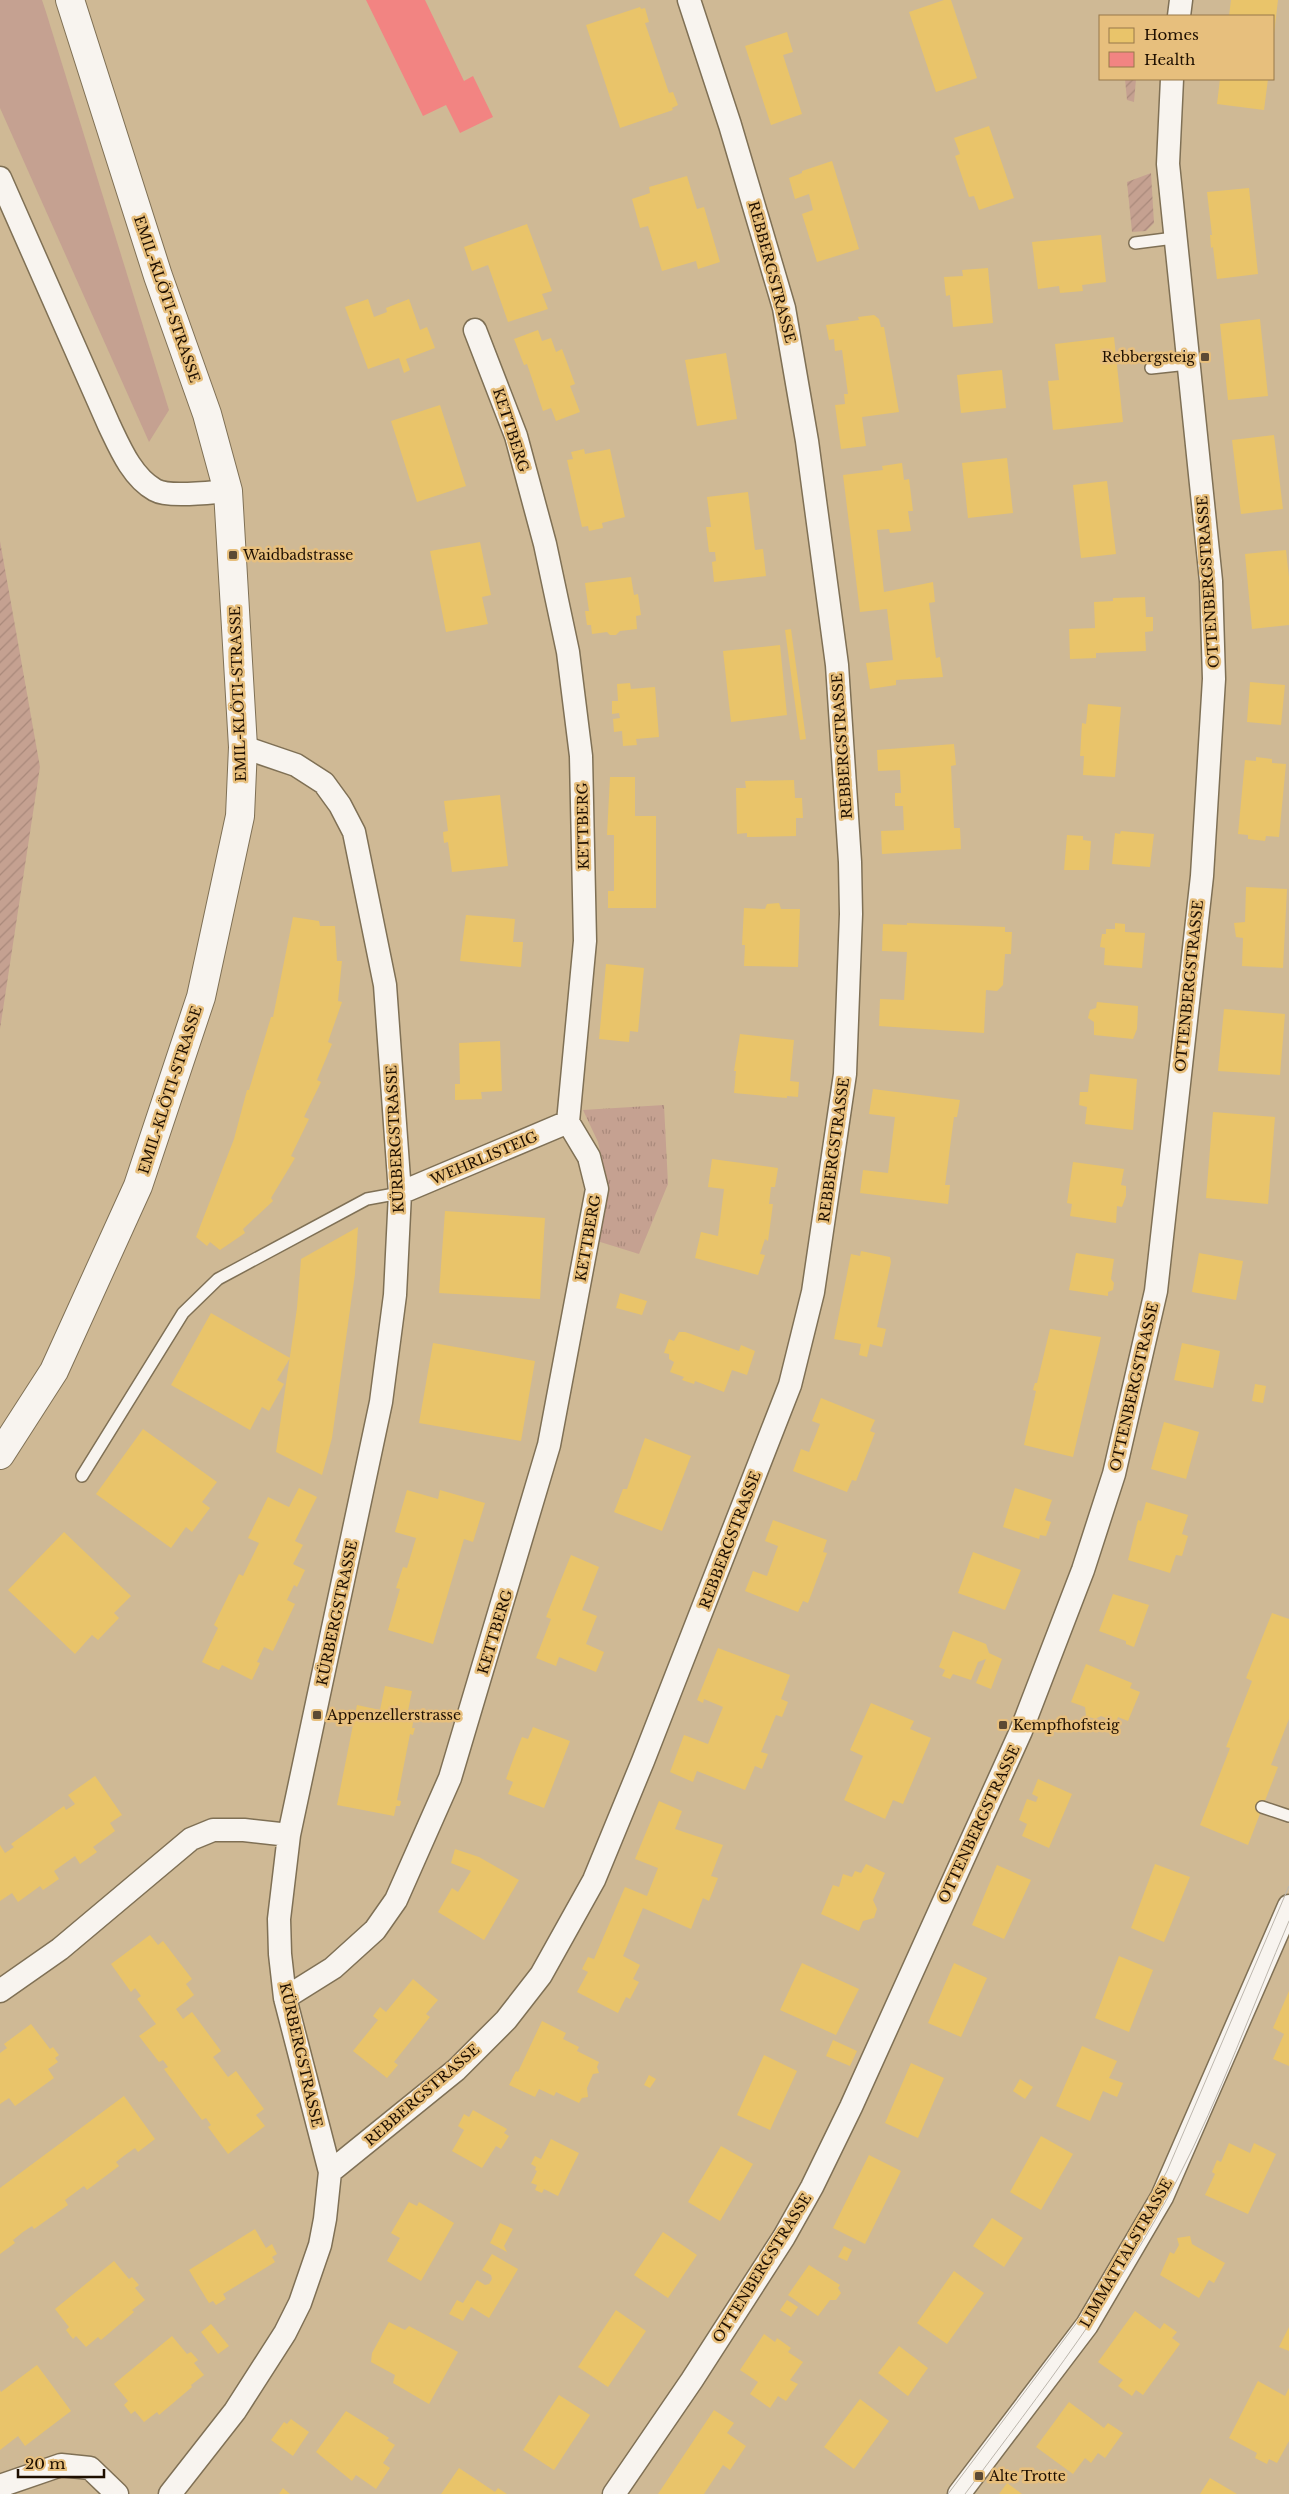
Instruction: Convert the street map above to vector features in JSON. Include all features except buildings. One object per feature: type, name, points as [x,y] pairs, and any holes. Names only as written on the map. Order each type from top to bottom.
[{"type":"street","name":"EMIL-KLÖTI-STRASSE","points":[[0,1455],[54,1371],[138,1186],[201,997],[240,816],[242,747],[228,491],[207,414],[158,276],[70,0]]},
{"type":"street","name":"REBBERGSTRASSE","points":[[330,2172],[456,2070],[506,2020],[541,1975],[594,1880],[644,1761],[787,1393],[813,1292],[845,1074],[846,1055],[851,914],[850,862],[837,665],[806,431],[784,308],[730,126],[689,0]]},
{"type":"street","points":[[1179,15],[1181,0]]},
{"type":"street","name":"OTTENBERGSTRASSE","points":[[614,2494],[692,2380],[784,2238],[817,2178],[1022,1731],[1084,1570],[1114,1474],[1156,1291],[1202,876],[1215,650],[1211,581],[1174,238],[1168,164],[1172,80]]},
{"type":"street","points":[[0,178],[109,425],[128,462],[142,479],[156,491],[174,493],[228,491]]},
{"type":"street","name":"KETTBERG","points":[[285,1998],[334,1968],[375,1930],[396,1900],[450,1778],[549,1445],[596,1189],[589,1156],[568,1122],[584,941],[581,756],[568,652],[545,544],[516,436],[475,330]]},
{"type":"street","name":"KÜRBERGSTRASSE","points":[[170,2494],[235,2411],[285,2333],[300,2303],[320,2245],[330,2172],[285,1998],[280,1954],[279,1919],[289,1836],[381,1402],[395,1295],[400,1193],[386,985],[354,832],[340,805],[324,782],[296,765],[242,747]]},
{"type":"street","name":"WEHRLISTEIG","points":[[400,1193],[568,1122]]},
{"type":"street","points":[[0,1991],[60,1949],[192,1839],[213,1830],[244,1830],[289,1836]]},
{"type":"street","name":"LIMMATTALSTRASSE","points":[[959,2494],[1087,2325],[1162,2197],[1289,1906]]},
{"type":"street","points":[[0,2486],[61,2465],[90,2468],[117,2494]]},
{"type":"lane","points":[[1135,243],[1174,238]]},
{"type":"lane","points":[[1151,368],[1188,364]]},
{"type":"lane","points":[[82,1476],[183,1313],[218,1279],[367,1199],[400,1193]]},
{"type":"lane","points":[[1262,1807],[1289,1816]]},
{"type":"green space","points":[[0,0],[42,0],[169,410],[149,442],[0,108]]},
{"type":"green space","points":[[1125,80],[1136,80],[1134,102],[1127,100]]},
{"type":"green space","points":[[1151,173],[1154,223],[1146,231],[1132,232],[1127,182]]},
{"type":"green space","points":[[0,541],[40,767],[0,1029]]},
{"type":"green space","points":[[664,1105],[668,1184],[639,1254],[597,1241],[608,1187],[598,1142],[583,1110]]},
{"type":"tram line","points":[[948,2494],[1078,2321],[1140,2221],[1167,2171],[1289,1886]]},
{"type":"tram line","points":[[965,2494],[1078,2340],[1131,2261],[1155,2220],[1178,2178],[1208,2115],[1289,1921]]},
{"type":"place","name":"Rebbergsteig","points":[[1205,357]]},
{"type":"place","name":"Waidbadstrasse","points":[[233,555]]},
{"type":"place","name":"Appenzellerstrasse","points":[[317,1715]]},
{"type":"place","name":"Kempfhofsteig","points":[[1003,1725]]},
{"type":"place","name":"Alte Trotte","points":[[979,2476]]}]
